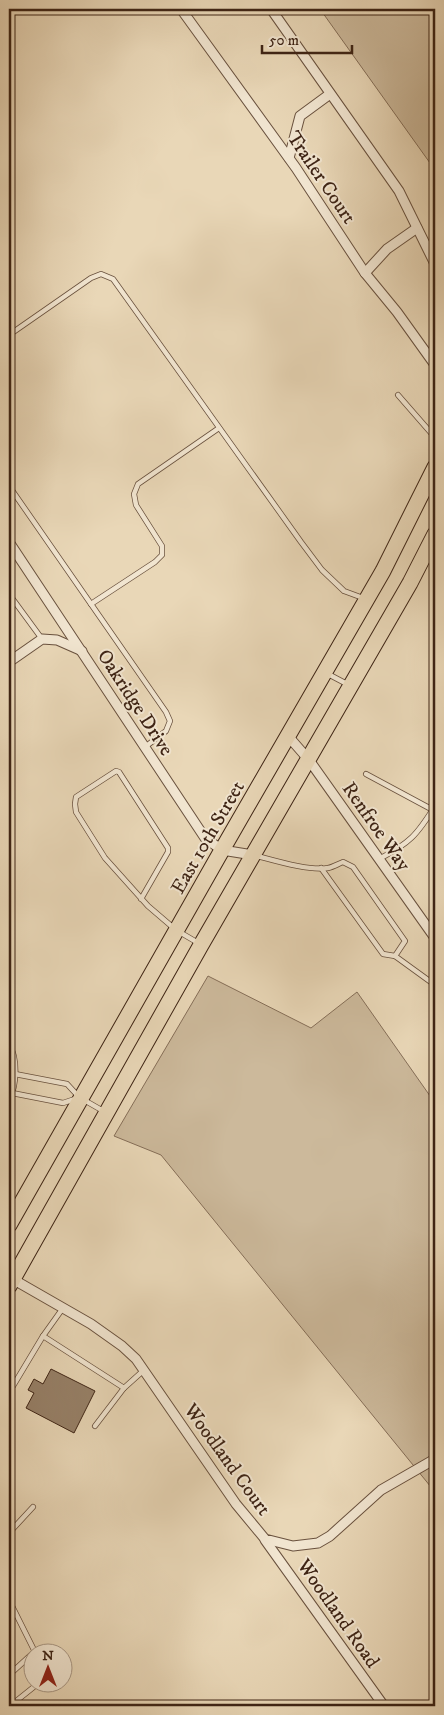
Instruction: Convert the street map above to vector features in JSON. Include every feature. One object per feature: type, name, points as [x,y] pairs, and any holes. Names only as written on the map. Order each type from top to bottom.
[{"type":"main road","name":"East 10th Street","points":[[9,1226],[176,930],[367,600],[435,467]]},
{"type":"main road","points":[[10,1281],[410,583],[435,534]]},
{"type":"street","name":"Trailer Court","points":[[181,9],[296,168],[365,273],[397,312],[435,365]]},
{"type":"street","points":[[271,9],[398,191],[435,264]]},
{"type":"street","points":[[289,158],[300,116],[330,94]]},
{"type":"street","points":[[365,273],[387,249],[417,228]]},
{"type":"street","name":"Oakridge Drive","points":[[9,542],[205,838],[222,850],[253,855]]},
{"type":"street","points":[[9,662],[42,639],[58,640],[82,651]]},
{"type":"street","name":"Renfroe Way","points":[[288,736],[309,760],[435,938]]},
{"type":"street","name":"Woodland Court","points":[[10,1281],[91,1324],[122,1346],[136,1359],[236,1504],[265,1539],[293,1546],[318,1543],[330,1536],[381,1490],[435,1459]]},
{"type":"street","name":"Woodland Road","points":[[265,1539],[384,1706]]},
{"type":"lane","points":[[9,335],[90,278],[101,274],[113,279],[322,570],[344,592],[367,600]]},
{"type":"lane","points":[[398,395],[432,434],[435,434]]},
{"type":"lane","points":[[91,604],[155,562],[162,555],[162,546],[136,505],[134,494],[138,484],[219,428]]},
{"type":"lane","points":[[9,486],[166,712],[170,722],[166,731],[145,747]]},
{"type":"lane","points":[[9,594],[42,639]]},
{"type":"lane","points":[[325,672],[351,686]]},
{"type":"lane","points":[[141,899],[168,852],[168,848],[120,772],[116,771],[76,797],[76,812],[102,853],[141,899],[176,930],[201,945]]},
{"type":"lane","points":[[366,774],[434,808],[415,836],[400,848],[379,859]]},
{"type":"lane","points":[[253,855],[286,863],[321,868],[330,868],[343,862],[353,867],[406,941],[395,956]]},
{"type":"lane","points":[[321,868],[383,954],[395,956],[435,985]]},
{"type":"lane","points":[[9,1044],[12,1050],[15,1074],[12,1094],[9,1100]]},
{"type":"lane","points":[[15,1074],[67,1084],[80,1098],[106,1113]]},
{"type":"lane","points":[[12,1094],[63,1103],[80,1098]]},
{"type":"lane","points":[[13,1386],[43,1336],[63,1308]]},
{"type":"lane","points":[[43,1336],[124,1388]]},
{"type":"lane","points":[[95,1426],[124,1388],[144,1370]]},
{"type":"lane","points":[[9,1533],[33,1508]]},
{"type":"lane","points":[[9,1600],[29,1642]]},
{"type":"lane","points":[[9,1674],[22,1663]]},
{"type":"lane","points":[[10,1706],[28,1692]]},
{"type":"shaded area","points":[[320,9],[435,9],[435,170]]},
{"type":"shaded area","points":[[208,976],[311,1028],[357,992],[435,1103],[435,1492],[161,1155],[114,1136]]},
{"type":"building","points":[[51,1369],[95,1391],[74,1433],[26,1408],[34,1393],[28,1390],[34,1379],[43,1384]]}]
